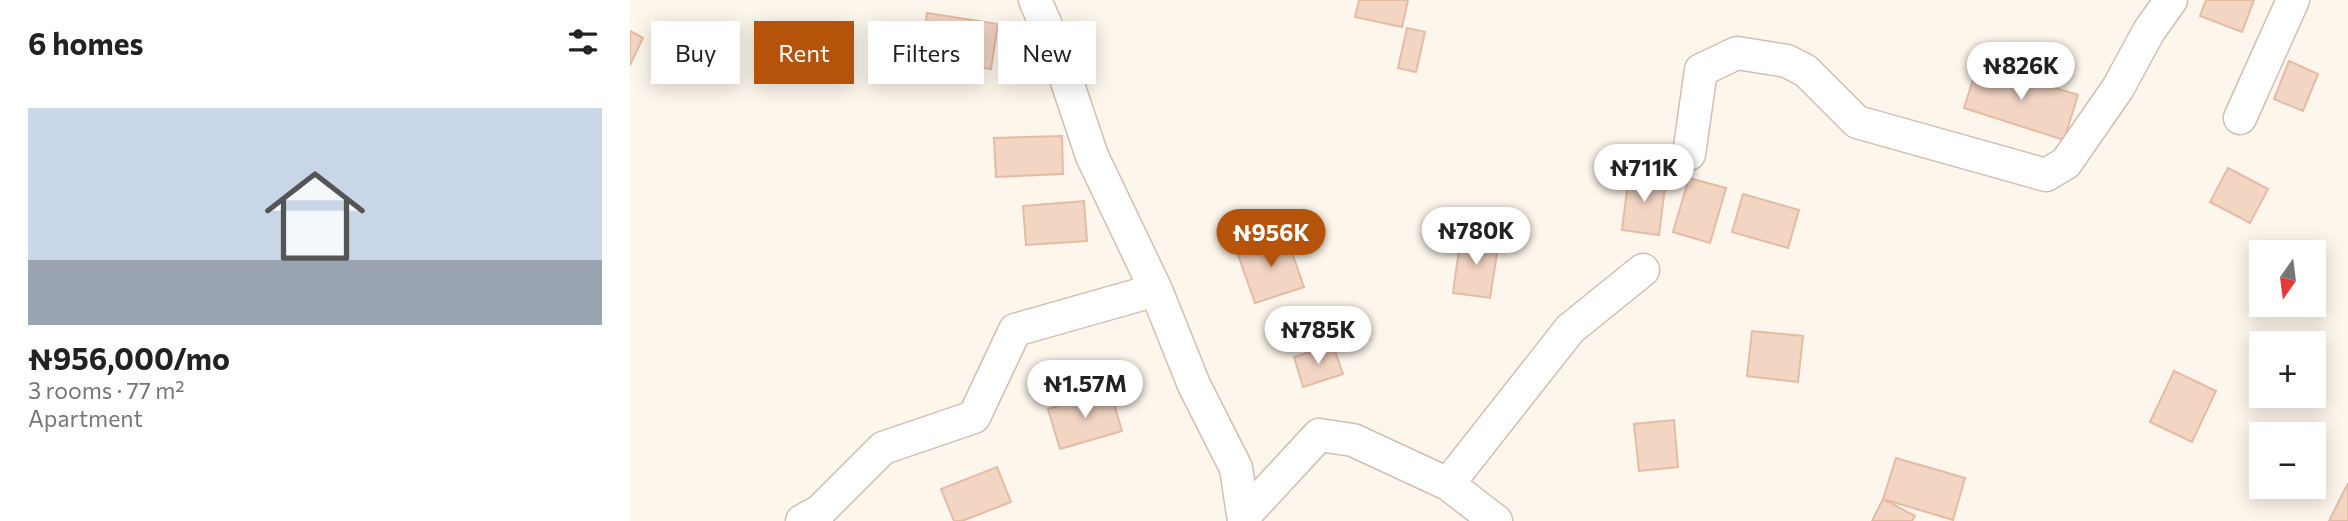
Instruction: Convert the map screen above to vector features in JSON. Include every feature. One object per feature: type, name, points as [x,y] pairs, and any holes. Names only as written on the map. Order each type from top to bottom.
[{"type":"street","points":[[1035,0],[1055,46],[1092,156],[1156,290],[1194,384],[1237,468],[1244,518]]},
{"type":"street","points":[[1689,154],[1701,70],[1737,53],[1787,61],[1806,71],[1857,122],[2046,174],[2066,163],[2118,88],[2149,31],[2171,0]]},
{"type":"street","points":[[2240,118],[2293,0]]},
{"type":"street","points":[[1448,484],[1570,329],[1643,270]]},
{"type":"street","points":[[802,521],[820,512],[883,448],[974,417],[1015,330],[1156,290]]},
{"type":"street","points":[[1244,518],[1319,435],[1353,440],[1448,484],[1496,521]]},
{"type":"building","points":[[1359,0],[1408,0],[1402,27],[1355,17]]},
{"type":"building","points":[[2206,0],[2254,0],[2242,32],[2200,16]]},
{"type":"building","points":[[927,13],[979,21],[926,21]]},
{"type":"building","points":[[984,22],[998,24],[991,69],[984,68]]},
{"type":"building","points":[[1407,28],[1425,32],[1416,72],[1398,68]]},
{"type":"building","points":[[630,31],[643,38],[630,65]]},
{"type":"building","points":[[2289,61],[2318,74],[2303,111],[2274,99]]},
{"type":"building","points":[[1978,64],[2078,95],[2064,140],[1964,108]]},
{"type":"building","points":[[1062,136],[1063,174],[996,177],[994,138]]},
{"type":"building","points":[[2228,168],[2268,189],[2250,223],[2210,202]]},
{"type":"building","points":[[1629,174],[1666,179],[1659,235],[1622,230]]},
{"type":"building","points":[[1689,178],[1726,188],[1710,243],[1673,232]]},
{"type":"building","points":[[1743,194],[1799,210],[1788,248],[1732,232]]},
{"type":"building","points":[[1084,201],[1087,241],[1026,245],[1023,206]]},
{"type":"building","points":[[1286,235],[1304,287],[1255,303],[1237,252]]},
{"type":"building","points":[[1461,235],[1499,241],[1490,298],[1453,293]]},
{"type":"building","points":[[1752,331],[1803,336],[1798,382],[1747,376]]},
{"type":"building","points":[[1333,345],[1343,374],[1303,387],[1294,357]]},
{"type":"building","points":[[2174,371],[2216,391],[2192,442],[2150,422]]},
{"type":"building","points":[[1110,390],[1122,431],[1060,449],[1048,409]]},
{"type":"building","points":[[1674,420],[1678,467],[1639,471],[1634,424]]},
{"type":"building","points":[[1896,458],[1965,478],[1953,520],[1883,499]]},
{"type":"building","points":[[997,467],[1011,502],[962,521],[954,521],[941,489]]},
{"type":"building","points":[[2348,483],[2348,521],[2329,521]]},
{"type":"building","points":[[1883,499],[1915,516],[1912,521],[1872,521]]}]
